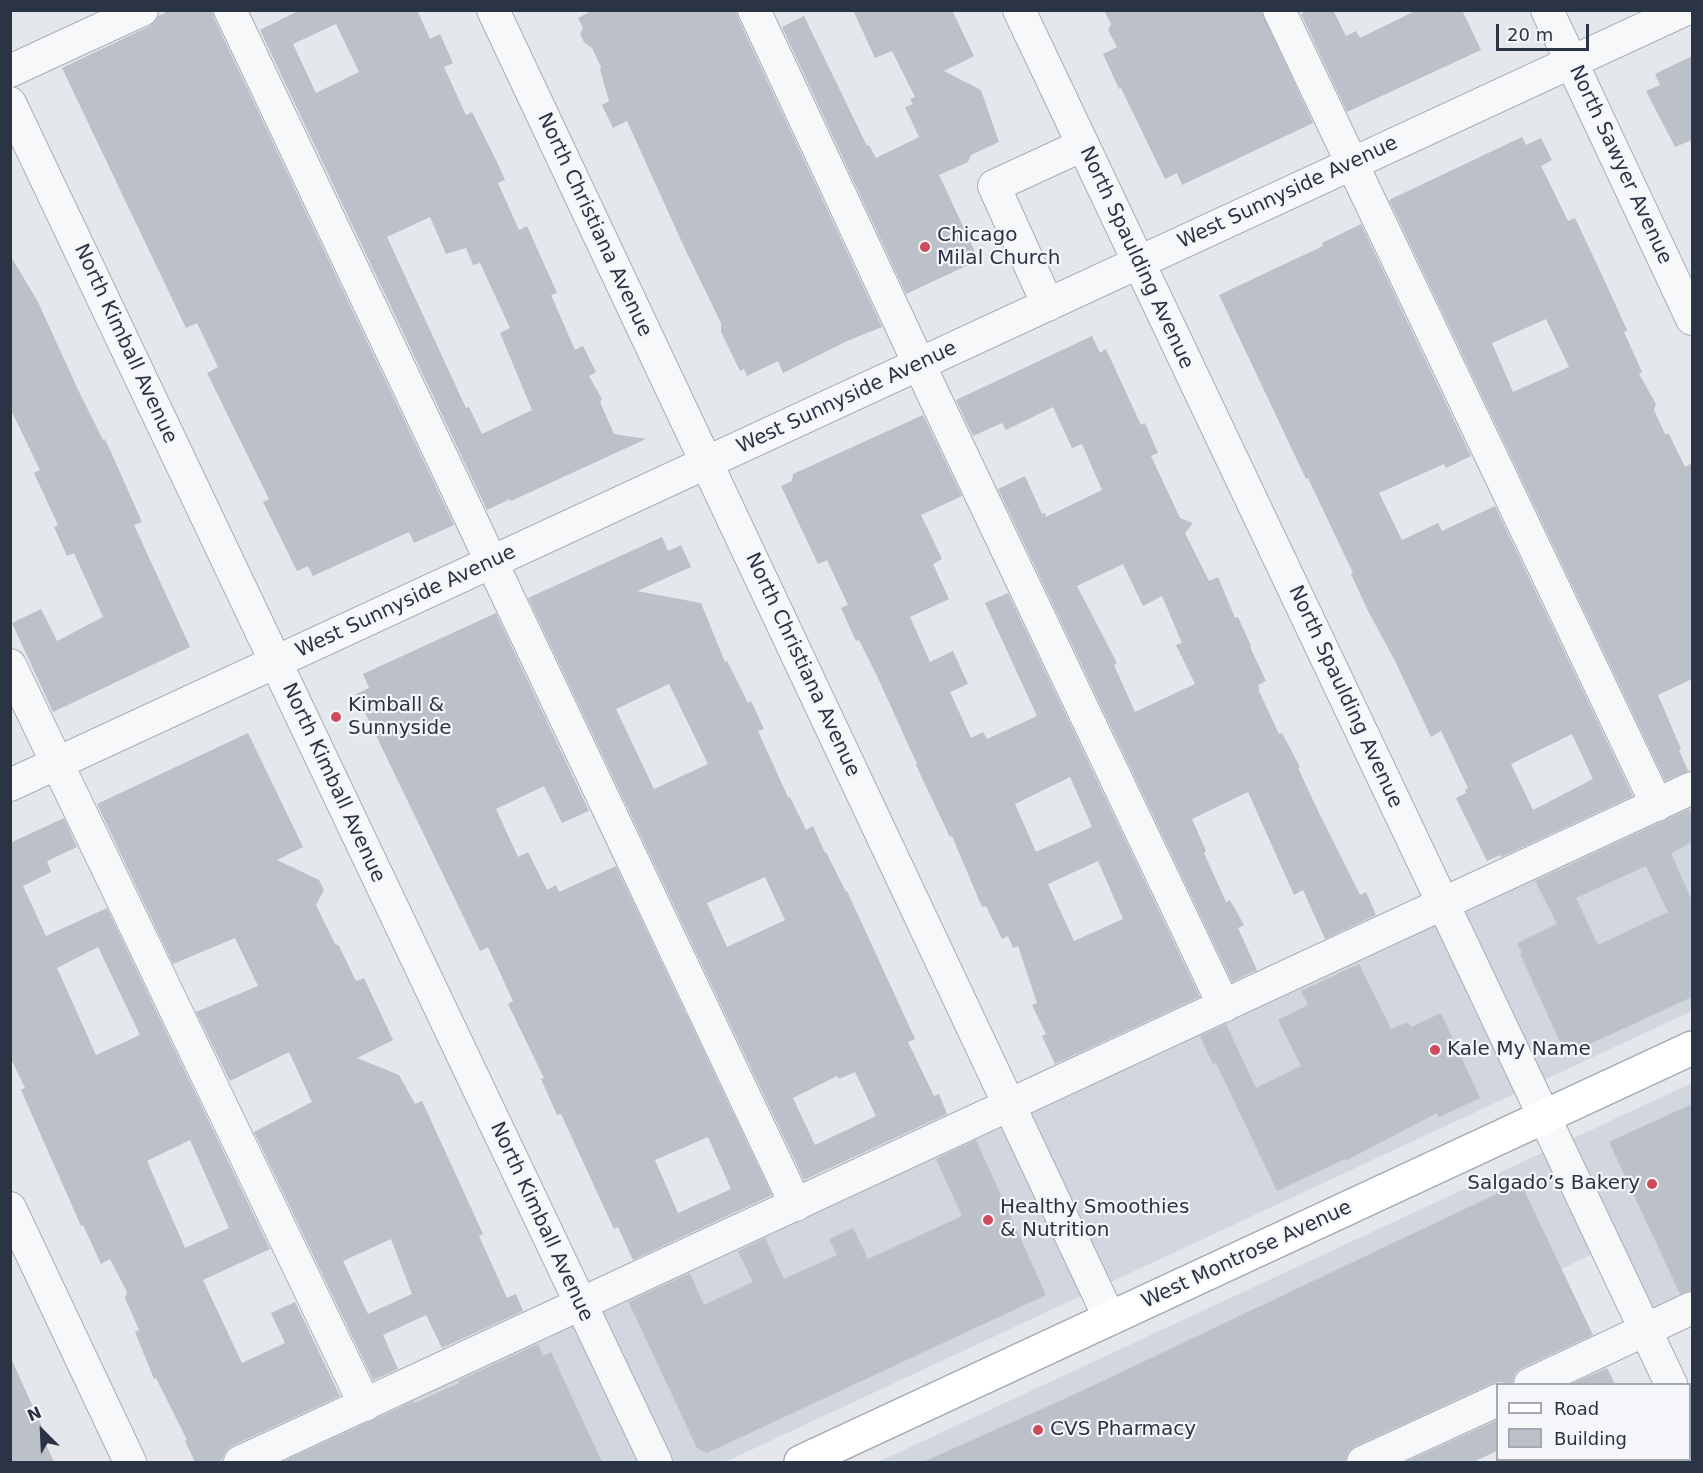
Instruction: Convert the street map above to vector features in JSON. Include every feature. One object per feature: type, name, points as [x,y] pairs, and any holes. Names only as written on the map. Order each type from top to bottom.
[{"type":"main road","name":"West Montrose Avenue","points":[[801,1462],[1692,1048]]},
{"type":"street","points":[[10,71],[142,10]]},
{"type":"street","points":[[230,10],[796,1205]]},
{"type":"street","name":"North Christiana Avenue","points":[[493,10],[1110,1319]]},
{"type":"street","points":[[754,10],[919,364],[1224,1006]]},
{"type":"street","name":"North Spaulding Avenue","points":[[1019,10],[1671,1383]]},
{"type":"street","points":[[1279,10],[1657,805]]},
{"type":"street","name":"North Sawyer Avenue","points":[[1547,10],[1692,319]]},
{"type":"street","name":"West Sunnyside Avenue","points":[[10,785],[1684,10]]},
{"type":"street","name":"North Kimball Avenue","points":[[10,104],[656,1462]]},
{"type":"street","points":[[1048,305],[994,186],[1083,145]]},
{"type":"street","points":[[10,665],[365,1405]]},
{"type":"street","points":[[240,1462],[1692,788]]},
{"type":"street","points":[[10,1208],[130,1462]]},
{"type":"street","points":[[1532,1383],[1692,1308]]},
{"type":"street","points":[[1363,1462],[1496,1400]]},
{"type":"shaded area","points":[[1692,787],[1692,1011],[725,1462],[229,1462]]},
{"type":"shaded area","points":[[1692,1083],[1692,1304],[1639,1329],[1601,1250],[1462,1317],[1496,1395],[1356,1462],[878,1462]]},
{"type":"building","points":[[171,10],[212,10],[454,525],[414,543],[409,532],[313,576],[308,566],[297,571],[263,502],[269,499],[207,373],[218,367],[197,323],[186,328],[62,68],[150,26],[158,16]]},
{"type":"building","points":[[300,10],[417,10],[430,39],[440,34],[453,63],[444,67],[466,115],[472,112],[497,162],[505,180],[498,183],[519,230],[527,226],[557,293],[551,295],[575,350],[583,346],[596,372],[589,376],[602,399],[600,402],[614,434],[646,439],[487,510],[260,30]],"holes":[[[336,24],[359,72],[316,93],[293,44]],[[430,217],[446,254],[466,248],[473,265],[480,263],[510,328],[500,333],[532,410],[482,434],[469,407],[466,408],[387,237]]]},
{"type":"building","points":[[593,10],[736,10],[882,327],[847,341],[783,373],[778,361],[747,376],[744,369],[740,371],[721,332],[721,323],[627,121],[613,128],[602,105],[609,101],[601,67],[592,48],[584,42],[580,34],[583,28],[578,18]]},
{"type":"building","points":[[853,10],[952,10],[974,56],[944,71],[981,90],[999,142],[971,155],[968,162],[939,175],[979,260],[906,294],[782,27],[804,16],[867,146],[869,145],[876,158],[919,137],[905,107],[913,104],[910,99],[915,97],[892,51],[875,58]]},
{"type":"building","points":[[1104,10],[1261,10],[1313,123],[1182,185],[1177,173],[1165,179],[1103,54],[1117,47],[1108,30],[1111,24]]},
{"type":"building","points":[[1307,10],[1333,10],[1346,36],[1356,31],[1360,38],[1417,10],[1462,10],[1481,50],[1347,112],[1301,14]]},
{"type":"building","points":[[1692,56],[1692,140],[1675,147],[1646,91],[1660,85],[1655,74]]},
{"type":"building","points":[[1522,137],[1526,145],[1541,138],[1552,160],[1541,166],[1568,221],[1575,218],[1601,273],[1627,330],[1624,332],[1642,372],[1639,374],[1656,404],[1654,410],[1665,434],[1669,434],[1685,467],[1692,463],[1692,679],[1658,695],[1688,771],[1665,781],[1389,200]],"holes":[[[1546,319],[1569,367],[1513,392],[1492,343]]]},
{"type":"building","points":[[1361,224],[1471,456],[1446,468],[1444,464],[1379,493],[1402,540],[1438,523],[1442,531],[1495,506],[1633,796],[1501,857],[1500,855],[1487,861],[1456,798],[1466,793],[1465,790],[1468,788],[1441,731],[1431,737],[1368,611],[1351,574],[1353,573],[1219,295],[1323,246],[1322,243]],"holes":[[[1572,734],[1593,779],[1533,810],[1511,764]]]},
{"type":"building","points":[[10,255],[38,302],[80,394],[103,440],[105,439],[142,522],[134,525],[190,647],[53,712],[12,623],[41,609],[57,641],[103,617],[74,553],[67,556],[54,527],[58,525],[34,473],[40,470],[10,408]]},
{"type":"building","points":[[1092,336],[1100,353],[1106,349],[1141,425],[1145,423],[1158,453],[1151,456],[1180,518],[1193,523],[1185,533],[1209,581],[1218,577],[1235,618],[1238,617],[1266,681],[1258,685],[1260,689],[1258,689],[1279,734],[1282,733],[1300,767],[1298,768],[1318,811],[1360,895],[1366,892],[1376,915],[1325,939],[1303,890],[1294,895],[1248,792],[1192,819],[1226,902],[1230,900],[1244,925],[1238,928],[1257,970],[1232,982],[998,489],[1025,476],[1042,514],[1045,513],[1046,517],[1102,490],[1082,444],[1072,448],[1053,407],[1006,430],[1002,423],[973,436],[956,400]],"holes":[[[1123,564],[1143,606],[1162,596],[1182,643],[1176,645],[1195,684],[1135,712],[1114,665],[1117,663],[1077,586]]]},
{"type":"building","points":[[923,415],[962,496],[921,515],[942,559],[933,564],[949,599],[910,617],[930,662],[953,651],[968,684],[950,692],[971,738],[983,732],[987,739],[1037,716],[985,603],[1008,593],[1200,997],[1055,1064],[1042,1036],[1046,1034],[1032,1005],[1037,1003],[1018,946],[1013,948],[1008,936],[1002,939],[986,906],[982,907],[952,836],[950,837],[916,765],[877,676],[859,640],[856,641],[841,608],[848,605],[827,560],[818,564],[781,486],[792,481],[793,474]],"holes":[[[1070,777],[1092,827],[1036,852],[1015,804]],[[1098,861],[1123,919],[1074,941],[1048,884]]]},
{"type":"building","points":[[662,537],[668,551],[681,545],[691,567],[637,591],[701,603],[725,662],[727,661],[748,703],[751,701],[764,729],[758,731],[788,797],[806,830],[813,826],[825,853],[847,891],[915,1039],[908,1042],[934,1096],[939,1094],[947,1114],[804,1180],[528,598]],"holes":[[[669,684],[708,764],[654,789],[616,709]],[[765,877],[785,920],[727,947],[707,903]],[[855,1072],[876,1116],[815,1145],[793,1098],[837,1076],[839,1079]]]},
{"type":"building","points":[[496,613],[589,811],[562,823],[544,786],[496,809],[518,857],[528,852],[547,890],[556,885],[559,892],[616,866],[772,1195],[633,1260],[618,1227],[614,1229],[561,1114],[557,1115],[541,1079],[544,1078],[508,1004],[513,1001],[488,947],[480,951],[356,694],[369,688],[363,674]],"holes":[[[708,1137],[731,1189],[678,1213],[655,1160]]]},
{"type":"building","points":[[248,733],[303,847],[277,860],[319,880],[324,890],[316,905],[356,981],[364,978],[393,1040],[357,1058],[399,1075],[415,1104],[422,1101],[483,1234],[479,1236],[507,1298],[516,1294],[523,1311],[442,1348],[426,1315],[383,1335],[398,1369],[373,1380],[254,1132],[312,1102],[289,1052],[230,1081],[196,1012],[258,986],[235,938],[173,964],[97,804]],"holes":[[[391,1239],[412,1294],[368,1314],[343,1261]]]},
{"type":"building","points":[[1689,809],[1692,816],[1692,842],[1671,853],[1692,901],[1692,997],[1566,1055],[1517,943],[1557,924],[1535,881]],"holes":[[[1646,866],[1668,912],[1598,945],[1576,898]]]},
{"type":"building","points":[[64,818],[77,847],[47,861],[51,872],[23,886],[46,936],[107,908],[270,1249],[203,1280],[242,1363],[285,1343],[271,1313],[295,1302],[340,1396],[232,1446],[226,1451],[222,1460],[195,1462],[185,1441],[187,1440],[156,1378],[154,1379],[135,1332],[139,1330],[125,1298],[127,1292],[110,1259],[101,1264],[83,1225],[81,1226],[21,1090],[25,1088],[11,1059],[10,843]],"holes":[[[98,947],[140,1035],[96,1055],[57,968]],[[190,1140],[229,1228],[185,1248],[147,1161]]]},
{"type":"building","points":[[1359,964],[1391,1029],[1408,1022],[1411,1027],[1441,1013],[1480,1098],[1439,1117],[1437,1113],[1345,1161],[1345,1159],[1277,1191],[1216,1063],[1213,1064],[1200,1036],[1226,1024],[1256,1088],[1301,1066],[1278,1020],[1308,1005],[1301,991]]},
{"type":"building","points":[[1692,1104],[1692,1290],[1680,1294],[1609,1142]]},
{"type":"building","points":[[976,1140],[1046,1295],[707,1453],[697,1448],[630,1301],[690,1273],[704,1305],[753,1282],[738,1251],[765,1238],[784,1279],[837,1255],[829,1239],[853,1228],[868,1259],[962,1216],[936,1159]]},
{"type":"building","points":[[1511,1187],[1524,1190],[1593,1335],[1522,1368],[1515,1374],[1512,1383],[1490,1384],[1355,1446],[1348,1452],[1345,1462],[923,1462],[1071,1396]]},
{"type":"building","points":[[538,1344],[543,1356],[551,1352],[602,1462],[284,1461],[414,1401],[415,1403],[459,1383],[458,1381]]},
{"type":"building","points":[[10,1356],[46,1436],[43,1438],[54,1462],[10,1462]]},
{"type":"building","points":[[1607,1368],[1614,1383],[1573,1383]]},
{"type":"building","points":[[1496,1420],[1496,1451],[1473,1462],[1405,1462]]},
{"type":"place","name":"Chicago Milal Church","points":[[925,247]]},
{"type":"place","name":"Kimball & Sunnyside","points":[[336,717]]},
{"type":"place","name":"Kale My Name","points":[[1435,1050]]},
{"type":"place","name":"Salgado’s Bakery","points":[[1652,1184]]},
{"type":"place","name":"Healthy Smoothies & Nutrition","points":[[988,1220]]},
{"type":"place","name":"CVS Pharmacy","points":[[1038,1430]]}]
